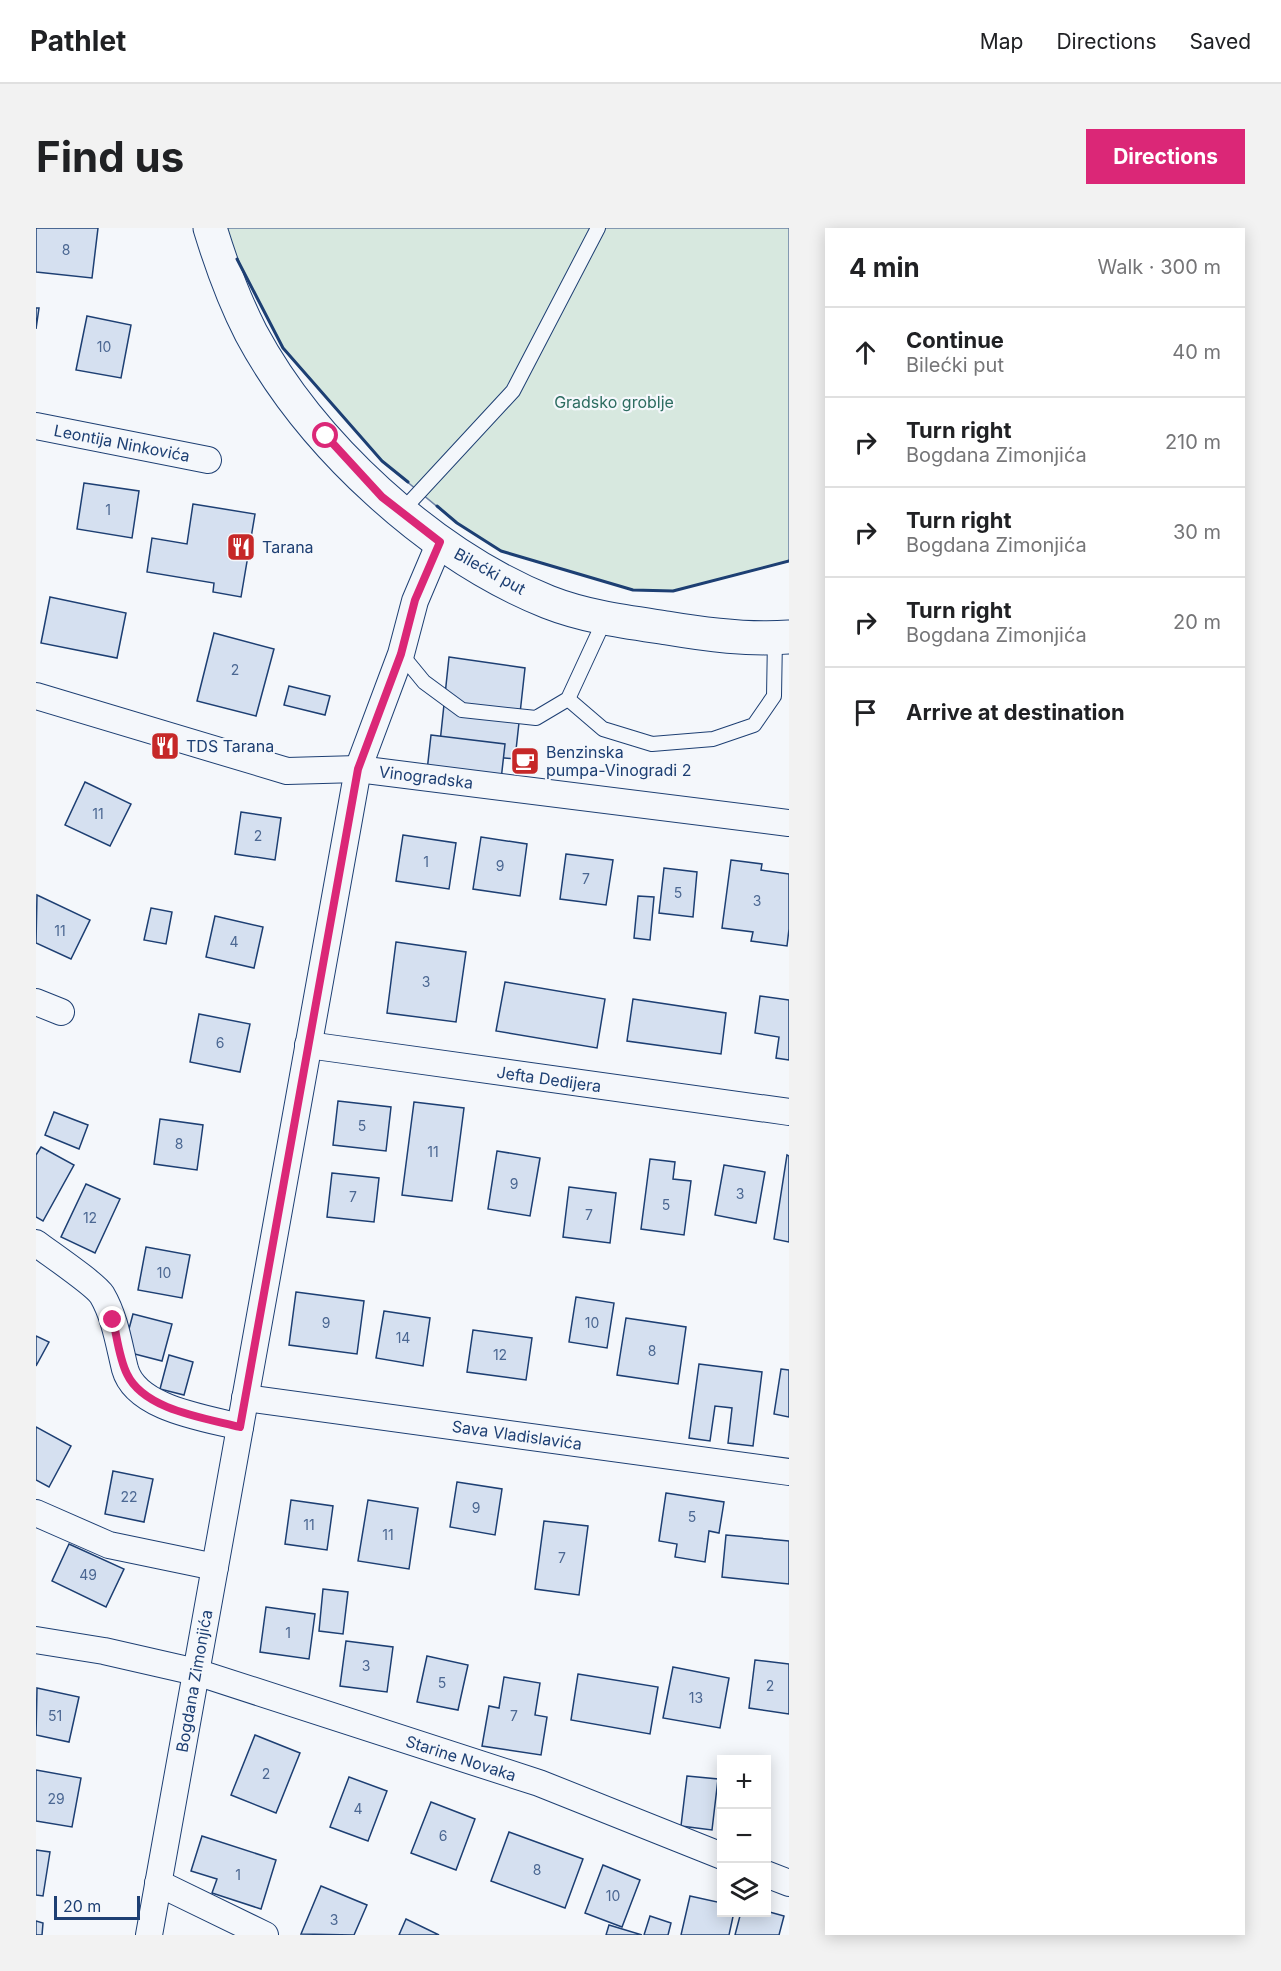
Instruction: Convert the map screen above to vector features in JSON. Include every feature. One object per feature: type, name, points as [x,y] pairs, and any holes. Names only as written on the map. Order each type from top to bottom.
[{"type":"main road","name":"Bilećki put","points":[[210,228],[237,306],[253,336],[305,414],[382,497],[440,542],[518,588],[580,613],[710,635],[782,638]]},
{"type":"street","name":"Leontija Ninkovića","points":[[36,426],[208,460]]},
{"type":"street","name":"Bogdana Zimonjića","points":[[149,1935],[358,769],[401,654],[415,600],[440,542]]},
{"type":"street","name":"Vinogradska","points":[[36,696],[286,771],[358,769],[789,823]]},
{"type":"street","points":[[36,1002],[61,1012]]},
{"type":"street","name":"Jefta Dedijera","points":[[308,1045],[789,1112]]},
{"type":"street","points":[[36,1243],[101,1293],[113,1320],[126,1373],[138,1391],[166,1407],[240,1427]]},
{"type":"street","name":"Sava Vladislavića","points":[[245,1398],[789,1472]]},
{"type":"street","points":[[36,1513],[109,1545],[215,1567]]},
{"type":"street","name":"Starine Novaka","points":[[36,1640],[104,1651],[196,1672],[539,1783],[717,1854]]},
{"type":"street","points":[[771,1876],[789,1883]]},
{"type":"street","points":[[158,1883],[265,1935]]},
{"type":"lane","points":[[401,512],[513,391],[598,228]]},
{"type":"lane","points":[[401,654],[424,682],[462,710],[536,718],[568,699],[605,618]]},
{"type":"lane","points":[[568,699],[603,729],[652,744],[713,739],[754,725],[774,696],[782,638]]},
{"type":"green space","name":"Gradsko groblje","points":[[227,228],[789,228],[789,561],[673,591],[633,590],[501,551],[457,523],[382,461],[283,348],[231,247]]},
{"type":"building","points":[[36,228],[98,228],[92,278],[36,272]]},
{"type":"building","points":[[36,308],[39,308],[36,329]]},
{"type":"building","points":[[87,316],[131,325],[121,378],[76,370]]},
{"type":"building","points":[[84,483],[139,491],[132,538],[77,529]]},
{"type":"building","points":[[193,504],[255,514],[241,597],[213,592],[214,583],[147,572],[152,538],[187,544]]},
{"type":"building","points":[[50,597],[126,613],[117,658],[41,643]]},
{"type":"building","points":[[214,633],[274,649],[256,716],[197,701]]},
{"type":"building","points":[[449,657],[525,668],[515,759],[439,752]]},
{"type":"building","points":[[289,686],[330,696],[325,715],[284,705]]},
{"type":"building","points":[[431,735],[505,744],[501,780],[427,771]]},
{"type":"building","points":[[85,782],[131,804],[110,846],[65,825]]},
{"type":"building","points":[[241,812],[281,818],[275,860],[235,854]]},
{"type":"building","points":[[403,835],[456,843],[449,889],[396,881]]},
{"type":"building","points":[[481,837],[527,844],[520,896],[473,889]]},
{"type":"building","points":[[566,854],[613,860],[606,905],[560,899]]},
{"type":"building","points":[[731,860],[762,864],[761,870],[789,874],[787,946],[751,941],[753,932],[722,928]]},
{"type":"building","points":[[664,868],[697,872],[693,917],[659,913]]},
{"type":"building","points":[[37,895],[90,920],[71,959],[36,943]]},
{"type":"building","points":[[638,896],[654,897],[650,940],[634,938]]},
{"type":"building","points":[[151,908],[172,912],[166,944],[144,940]]},
{"type":"building","points":[[215,916],[263,927],[254,968],[206,957]]},
{"type":"building","points":[[396,942],[466,952],[456,1022],[387,1013]]},
{"type":"building","points":[[505,982],[605,999],[597,1048],[496,1031]]},
{"type":"building","points":[[760,996],[789,1000],[789,1060],[776,1058],[779,1037],[755,1033]]},
{"type":"building","points":[[633,999],[726,1013],[721,1054],[627,1041]]},
{"type":"building","points":[[199,1014],[250,1024],[240,1072],[190,1062]]},
{"type":"building","points":[[338,1101],[391,1107],[386,1151],[333,1145]]},
{"type":"building","points":[[414,1102],[464,1108],[452,1201],[402,1195]]},
{"type":"building","points":[[54,1112],[88,1125],[79,1149],[45,1135]]},
{"type":"building","points":[[160,1119],[203,1125],[197,1170],[154,1164]]},
{"type":"building","points":[[41,1147],[74,1165],[43,1221],[36,1217],[36,1155]]},
{"type":"building","points":[[497,1151],[540,1158],[530,1216],[488,1209]]},
{"type":"building","points":[[787,1155],[789,1156],[789,1242],[774,1239]]},
{"type":"building","points":[[650,1159],[675,1162],[673,1179],[691,1181],[684,1235],[641,1229]]},
{"type":"building","points":[[724,1165],[765,1172],[756,1223],[715,1215]]},
{"type":"building","points":[[332,1173],[379,1178],[374,1222],[327,1217]]},
{"type":"building","points":[[86,1184],[120,1199],[95,1253],[61,1237]]},
{"type":"building","points":[[569,1187],[616,1193],[610,1243],[563,1237]]},
{"type":"building","points":[[146,1247],[190,1255],[182,1298],[138,1290]]},
{"type":"building","points":[[296,1292],[364,1301],[357,1354],[289,1345]]},
{"type":"building","points":[[576,1297],[614,1303],[607,1348],[569,1342]]},
{"type":"building","points":[[384,1311],[430,1318],[423,1366],[376,1358]]},
{"type":"building","points":[[133,1314],[172,1324],[162,1361],[123,1351]]},
{"type":"building","points":[[626,1318],[686,1327],[678,1384],[617,1375]]},
{"type":"building","points":[[473,1330],[532,1338],[526,1380],[467,1372]]},
{"type":"building","points":[[36,1336],[49,1342],[36,1366]]},
{"type":"building","points":[[169,1355],[193,1362],[184,1395],[160,1389]]},
{"type":"building","points":[[699,1364],[762,1372],[753,1446],[728,1443],[732,1408],[715,1406],[710,1441],[689,1438]]},
{"type":"building","points":[[781,1369],[789,1370],[789,1417],[774,1414]]},
{"type":"building","points":[[36,1427],[71,1446],[49,1487],[36,1480]]},
{"type":"building","points":[[113,1471],[153,1479],[144,1522],[105,1514]]},
{"type":"building","points":[[457,1482],[502,1489],[495,1535],[450,1527]]},
{"type":"building","points":[[666,1493],[724,1502],[719,1533],[709,1531],[705,1562],[675,1557],[677,1544],[659,1541]]},
{"type":"building","points":[[291,1500],[333,1506],[327,1550],[285,1544]]},
{"type":"building","points":[[368,1500],[418,1508],[409,1569],[358,1561]]},
{"type":"building","points":[[544,1521],[588,1526],[579,1595],[535,1589]]},
{"type":"building","points":[[726,1535],[789,1541],[789,1584],[722,1577]]},
{"type":"building","points":[[69,1544],[124,1569],[106,1607],[52,1581]]},
{"type":"building","points":[[323,1589],[348,1592],[343,1634],[319,1631]]},
{"type":"building","points":[[266,1607],[315,1614],[309,1659],[260,1652]]},
{"type":"building","points":[[346,1641],[393,1647],[387,1692],[340,1686]]},
{"type":"building","points":[[427,1656],[468,1665],[458,1710],[417,1702]]},
{"type":"building","points":[[755,1660],[789,1664],[789,1714],[749,1708]]},
{"type":"building","points":[[673,1667],[729,1678],[720,1728],[663,1718]]},
{"type":"building","points":[[578,1674],[658,1687],[650,1734],[571,1720]]},
{"type":"building","points":[[504,1677],[540,1683],[535,1715],[547,1717],[541,1755],[482,1746],[489,1706],[499,1708]]},
{"type":"building","points":[[37,1688],[79,1697],[69,1742],[36,1735]]},
{"type":"building","points":[[255,1735],[300,1753],[276,1813],[231,1795]]},
{"type":"building","points":[[36,1770],[81,1778],[72,1827],[36,1821]]},
{"type":"building","points":[[687,1776],[717,1779],[712,1830],[681,1826]]},
{"type":"building","points":[[349,1777],[387,1791],[368,1841],[330,1827]]},
{"type":"building","points":[[431,1802],[475,1819],[456,1870],[411,1853]]},
{"type":"building","points":[[509,1832],[583,1859],[565,1908],[491,1881]]},
{"type":"building","points":[[202,1836],[276,1860],[261,1909],[212,1893],[217,1879],[191,1871]]},
{"type":"building","points":[[36,1850],[50,1852],[43,1896],[36,1895]]},
{"type":"building","points":[[603,1865],[640,1880],[622,1927],[585,1913]]},
{"type":"building","points":[[321,1886],[367,1905],[354,1935],[301,1934]]},
{"type":"building","points":[[690,1896],[717,1902],[717,1917],[733,1917],[729,1935],[681,1935]]},
{"type":"building","points":[[771,1912],[784,1916],[779,1935],[735,1935],[740,1917],[771,1917]]},
{"type":"building","points":[[650,1916],[671,1923],[668,1935],[644,1935]]},
{"type":"building","points":[[406,1919],[439,1935],[399,1935]]},
{"type":"building","points":[[36,1921],[43,1923],[42,1935],[36,1935]]},
{"type":"building","points":[[609,1925],[642,1935],[606,1935]]},
{"type":"wall","points":[[237,259],[283,348],[382,461],[408,482]]},
{"type":"wall","points":[[437,506],[457,523],[501,551],[633,590],[673,591],[789,561]]},
{"type":"place","name":"Tarana","points":[[241,547]]},
{"type":"place","name":"TDS Tarana","points":[[165,746]]},
{"type":"place","name":"Benzinska pumpa-Vinogradi 2","points":[[525,761]]},
{"type":"route","points":[[113,1320],[126,1373],[138,1391],[166,1407],[240,1427],[358,769],[401,654],[415,600],[440,542],[382,497],[326,436]]}]
